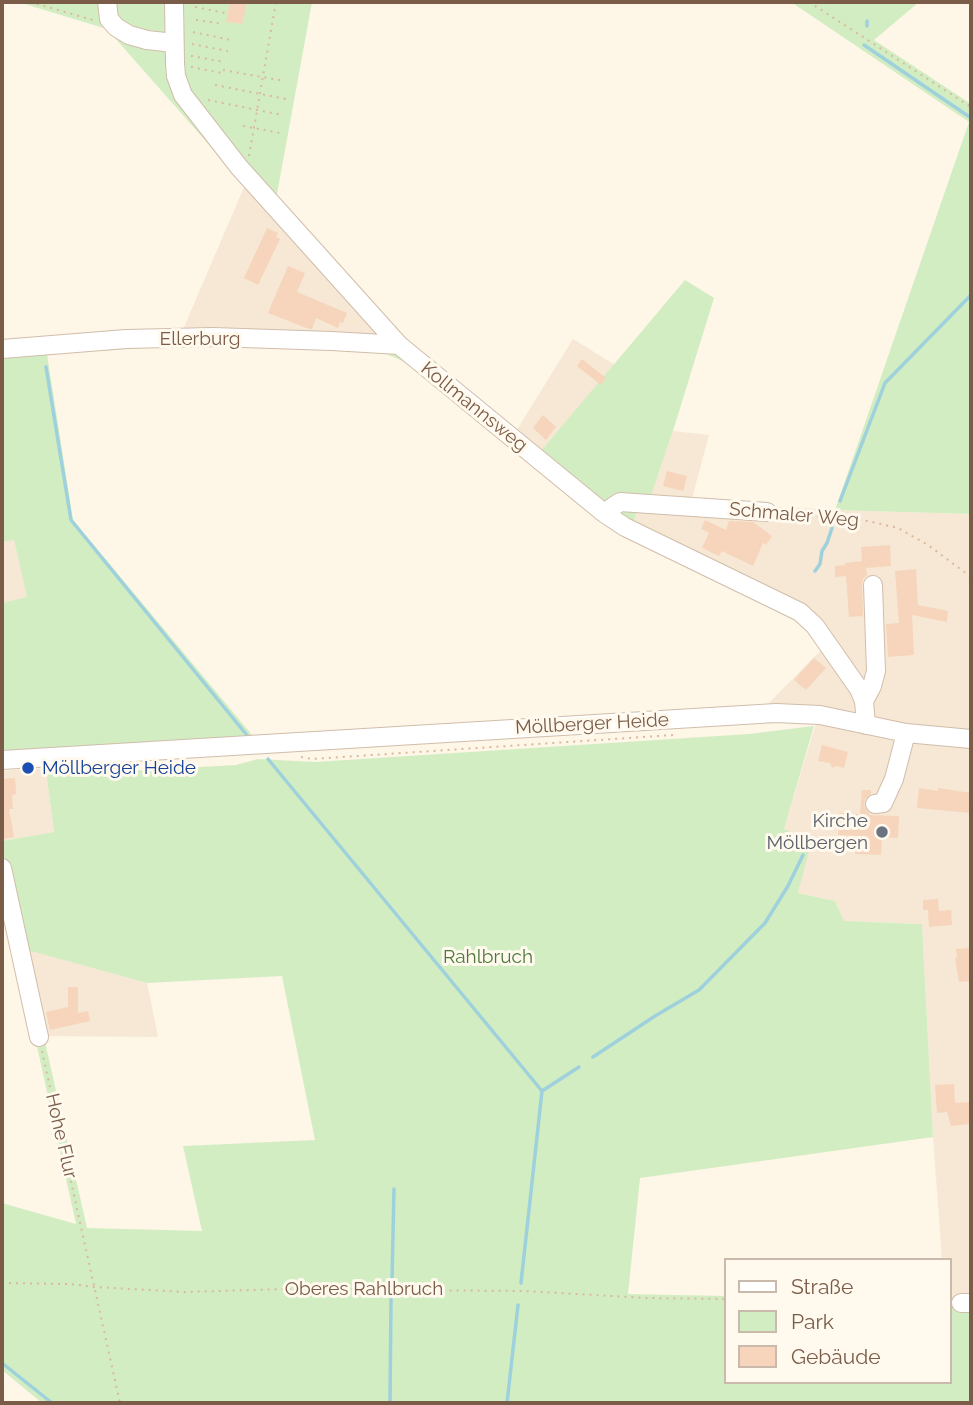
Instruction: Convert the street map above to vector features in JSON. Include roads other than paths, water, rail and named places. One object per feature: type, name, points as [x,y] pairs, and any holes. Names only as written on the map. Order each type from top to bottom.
[{"type":"street","points":[[107,2],[109,19],[129,35],[147,40],[183,43]]},
{"type":"street","name":"Kollmannsweg","points":[[174,2],[183,43],[176,76],[183,95],[239,167],[399,345],[604,513],[625,527],[800,612],[815,626],[859,688],[864,701],[866,725]]},
{"type":"street","name":"Ellerburg","points":[[2,349],[213,337],[399,345]]},
{"type":"street","name":"Schmaler Weg","points":[[604,513],[620,502],[766,512]]},
{"type":"street","points":[[864,701],[877,671],[873,585]]},
{"type":"street","name":"Möllberger Heide","points":[[2,760],[776,713],[820,715],[906,733],[971,739]]},
{"type":"street","points":[[875,804],[883,803],[894,779],[906,733]]},
{"type":"street","points":[[2,869],[38,1037]]},
{"type":"waterway","points":[[867,21],[867,26]]},
{"type":"waterway","points":[[864,45],[971,118]]},
{"type":"waterway","points":[[840,501],[885,383],[971,295]]},
{"type":"waterway","points":[[46,367],[71,520],[250,739]]},
{"type":"waterway","points":[[815,571],[832,528]]},
{"type":"waterway","points":[[268,759],[542,1091],[521,1283]]},
{"type":"waterway","points":[[593,1057],[699,990],[765,923],[803,855]]},
{"type":"waterway","points":[[542,1091],[579,1067]]},
{"type":"waterway","points":[[392,1281],[394,1189]]},
{"type":"waterway","points":[[390,1403],[391,1299]]},
{"type":"waterway","points":[[507,1403],[518,1305]]},
{"type":"waterway","points":[[2,1363],[52,1403]]},
{"type":"place","name":"Möllberger Heide","points":[[28,768]]},
{"type":"place","name":"Kirche Möllbergen","points":[[882,832]]},
{"type":"park label","name":"Rahlbruch","points":[[488,957]]}]
